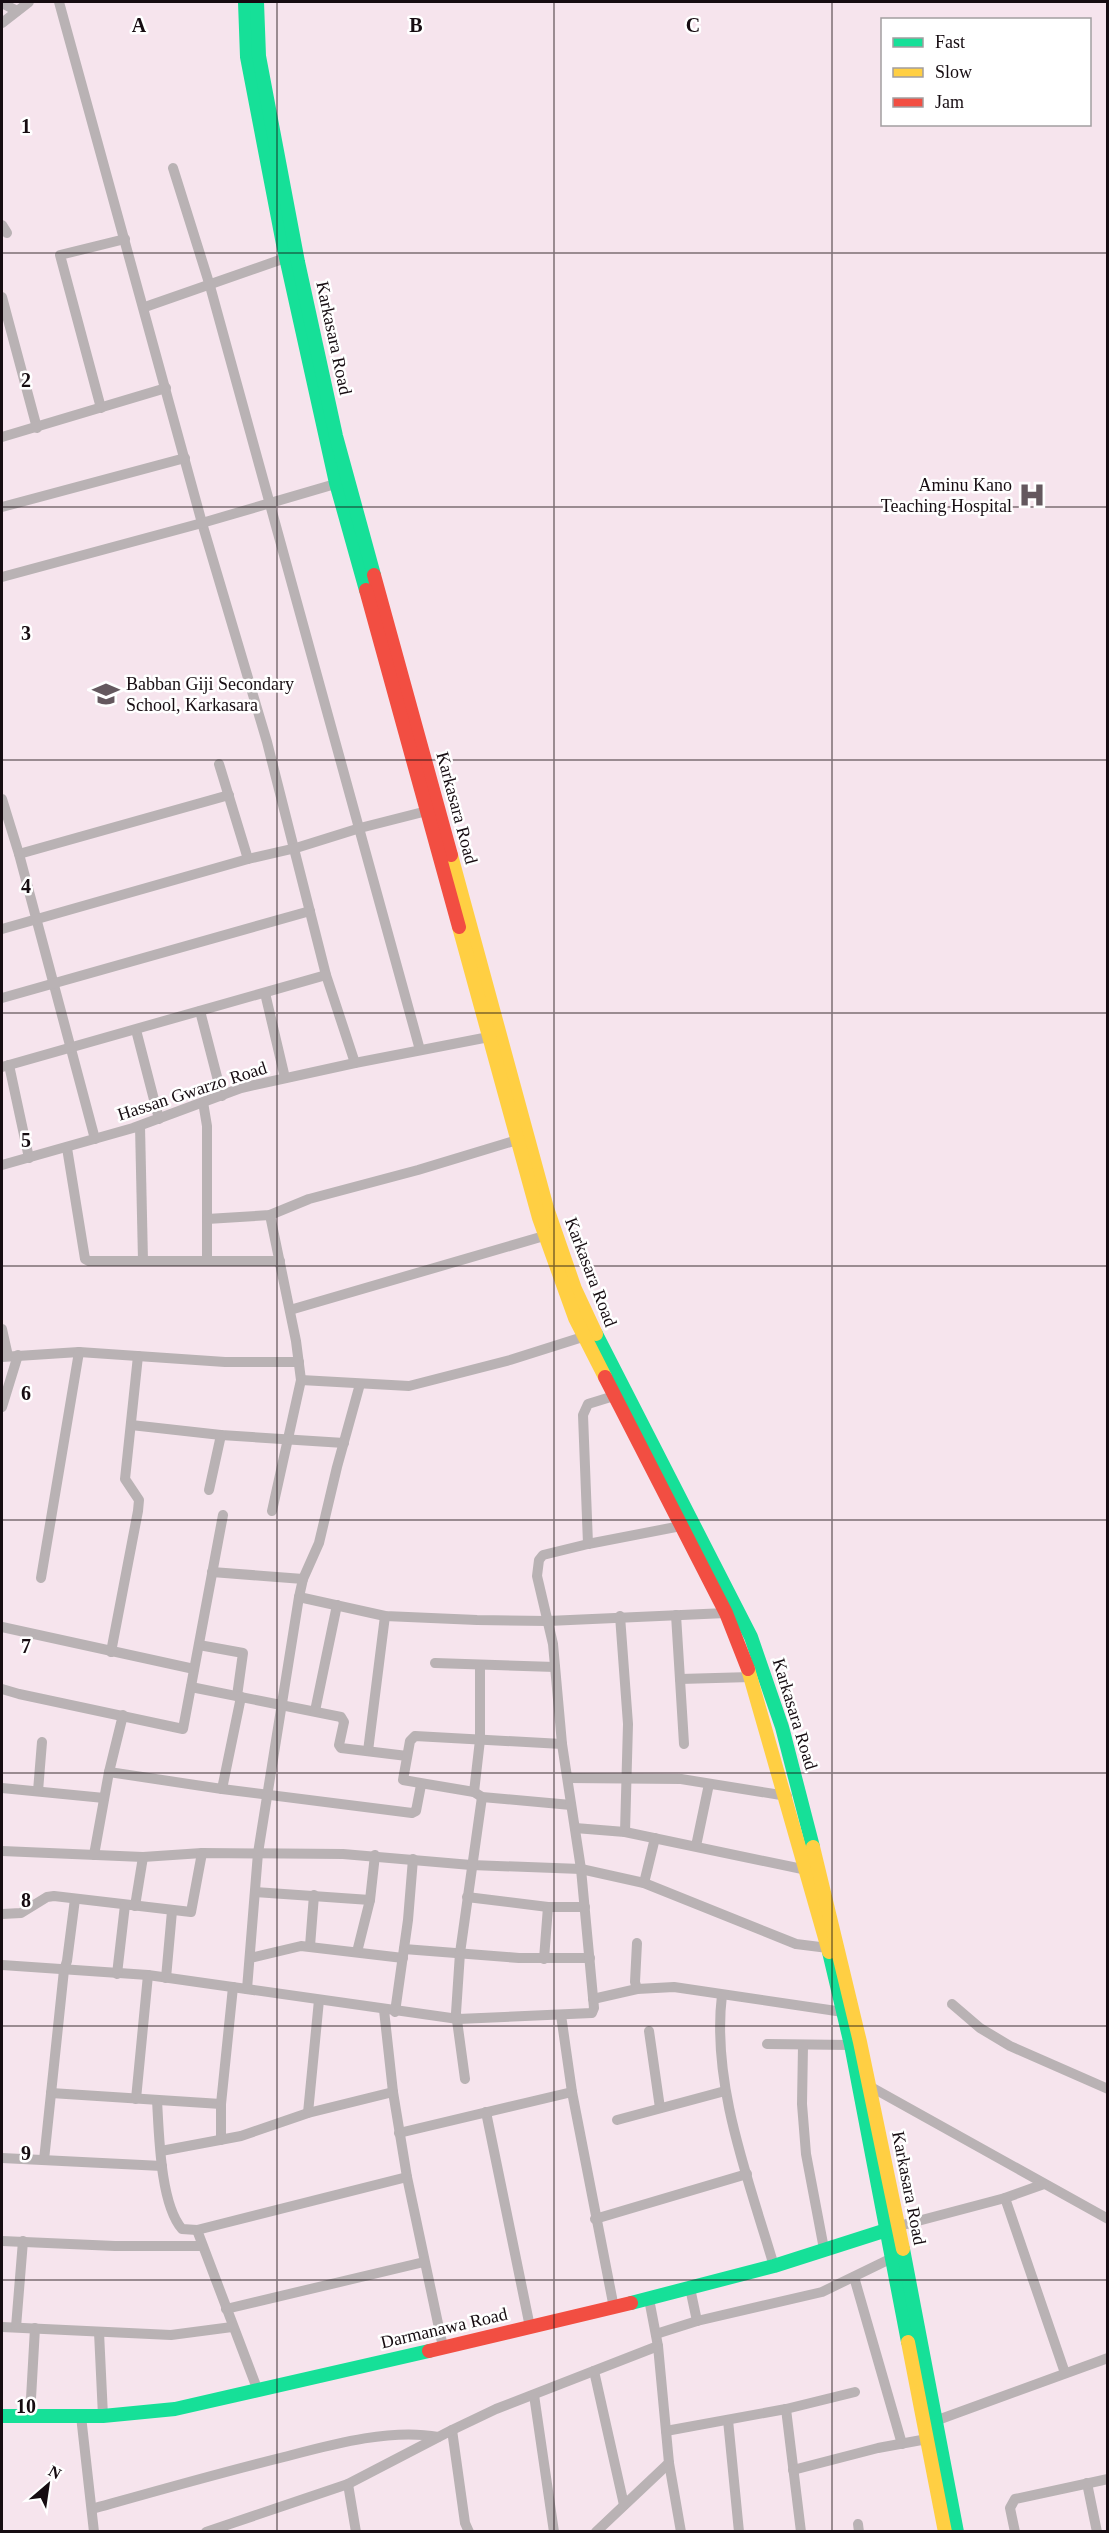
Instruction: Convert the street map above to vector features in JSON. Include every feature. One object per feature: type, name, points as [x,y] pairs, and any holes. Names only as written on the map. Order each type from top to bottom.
[{"type":"main road","name":"Karkasara Road","points":[[245,2],[247,57],[342,482],[427,811],[547,1208],[589,1334],[614,1396],[698,1545],[751,1677],[787,1796],[828,1948],[893,2228],[957,2532]]},
{"type":"main road","name":"Karkasara Road","points":[[257,2],[259,56],[292,256]]},
{"type":"main road","name":"Karkasara Road","points":[[342,482],[495,1036],[517,1140],[544,1236],[559,1277],[687,1525]]},
{"type":"main road","name":"Karkasara Road","points":[[705,1560],[751,1637],[771,1693],[847,1978],[871,2087],[893,2228],[892,2258],[945,2532]]},
{"type":"main road","name":"Darmanawa Road","points":[[2,2416],[103,2416],[175,2409],[614,2308],[774,2266],[893,2228]]},
{"type":"street","points":[[2,23],[29,2]]},
{"type":"street","points":[[59,2],[202,523],[267,742],[296,848],[326,975],[355,1063]]},
{"type":"street","points":[[2,3],[17,11]]},
{"type":"street","points":[[173,168],[210,286],[420,1050]]},
{"type":"street","points":[[101,408],[60,255],[125,239]]},
{"type":"street","points":[[144,307],[292,256]]},
{"type":"street","points":[[2,297],[37,428]]},
{"type":"street","points":[[2,436],[37,428],[166,388]]},
{"type":"street","points":[[2,507],[185,458]]},
{"type":"street","points":[[2,577],[202,523],[342,482]]},
{"type":"street","points":[[219,764],[248,859]]},
{"type":"street","points":[[19,855],[229,795]]},
{"type":"street","points":[[2,799],[95,1139]]},
{"type":"street","points":[[2,929],[427,811]]},
{"type":"street","points":[[2,998],[310,911]]},
{"type":"street","points":[[28,1158],[5,1066],[326,975]]},
{"type":"street","points":[[265,993],[285,1078]]},
{"type":"street","points":[[200,1011],[222,1096]]},
{"type":"street","points":[[136,1030],[159,1119]]},
{"type":"street","name":"Hassan Gwarzo Road","points":[[2,1165],[140,1126],[241,1088],[495,1036]]},
{"type":"street","points":[[203,1102],[207,1126],[207,1260]]},
{"type":"street","points":[[140,1126],[143,1261]]},
{"type":"street","points":[[207,1220],[270,1215],[309,1199],[418,1170],[517,1140]]},
{"type":"street","points":[[66,1148],[85,1259],[89,1261],[280,1261]]},
{"type":"street","points":[[270,1215],[290,1310],[301,1380],[272,1511]]},
{"type":"street","points":[[290,1310],[544,1236]]},
{"type":"street","points":[[2,1329],[9,1356],[2,1407]]},
{"type":"street","points":[[301,1380],[409,1386],[510,1360],[589,1334]]},
{"type":"street","points":[[9,1356],[79,1352],[225,1362],[299,1362]]},
{"type":"street","points":[[41,1578],[79,1352]]},
{"type":"street","points":[[111,1652],[138,1511],[138,1500],[125,1479],[138,1356]]},
{"type":"street","points":[[247,1989],[258,1853],[299,1597],[303,1580],[323,1530],[360,1384]]},
{"type":"street","points":[[588,1544],[583,1415],[588,1404],[614,1396]]},
{"type":"street","points":[[132,1425],[221,1435],[344,1443]]},
{"type":"street","points":[[209,1490],[221,1435]]},
{"type":"street","points":[[2,1689],[183,1729],[223,1515]]},
{"type":"street","points":[[2,1965],[166,1978],[458,2019],[592,2013],[594,1998],[581,1869],[562,1744],[555,1667],[548,1621],[537,1576],[539,1560],[543,1555],[588,1544],[687,1525]]},
{"type":"street","points":[[212,1572],[303,1580]]},
{"type":"street","points":[[299,1597],[385,1616],[548,1621],[726,1613]]},
{"type":"street","points":[[315,1712],[337,1605]]},
{"type":"street","points":[[676,1615],[684,1744]]},
{"type":"street","points":[[368,1751],[385,1616]]},
{"type":"street","points":[[620,1616],[628,1724],[625,1832]]},
{"type":"street","points":[[2,1627],[194,1669]]},
{"type":"street","points":[[199,1645],[243,1653],[239,1697],[222,1789]]},
{"type":"street","points":[[435,1663],[555,1667]]},
{"type":"street","points":[[465,2079],[456,2013],[460,1953],[478,1795],[480,1665]]},
{"type":"street","points":[[680,1678],[751,1677]]},
{"type":"street","points":[[191,1687],[343,1719],[339,1747],[407,1756]]},
{"type":"street","points":[[94,1855],[109,1772],[123,1715]]},
{"type":"street","points":[[562,1744],[415,1736],[410,1741],[403,1780],[478,1795],[571,1805]]},
{"type":"street","points":[[38,1791],[42,1742]]},
{"type":"street","points":[[109,1772],[412,1813],[416,1811],[421,1785]]},
{"type":"street","points":[[568,1778],[681,1779],[787,1796]]},
{"type":"street","points":[[696,1846],[709,1784]]},
{"type":"street","points":[[2,1788],[104,1798]]},
{"type":"street","points":[[575,1828],[625,1832],[807,1870]]},
{"type":"street","points":[[644,1883],[655,1838]]},
{"type":"street","points":[[2,1851],[143,1857],[202,1853],[375,1855],[471,1865],[581,1869],[644,1883],[796,1944],[828,1948]]},
{"type":"street","points":[[2,1914],[21,1913],[47,1897],[189,1913],[193,1911],[202,1853]]},
{"type":"street","points":[[357,1952],[370,1900],[375,1855]]},
{"type":"street","points":[[117,1974],[130,1906],[143,1857]]},
{"type":"street","points":[[412,1859],[403,1954],[389,2011],[393,2092],[407,2177],[443,2347]]},
{"type":"street","points":[[255,1892],[370,1900]]},
{"type":"street","points":[[310,1946],[314,1895]]},
{"type":"street","points":[[467,1897],[548,1906],[585,1907]]},
{"type":"street","points":[[44,2160],[64,1970],[75,1899]]},
{"type":"street","points":[[544,1959],[548,1906]]},
{"type":"street","points":[[166,1978],[172,1911]]},
{"type":"street","points":[[637,1943],[635,1982],[637,1989]]},
{"type":"street","points":[[250,1958],[292,1946],[403,1954],[460,1953],[544,1959],[590,1958]]},
{"type":"street","points":[[136,2098],[148,1976]]},
{"type":"street","points":[[221,2140],[221,2104],[233,1987]]},
{"type":"street","points":[[594,1998],[637,1989],[674,1987],[843,2012]]},
{"type":"street","points":[[722,1995],[720,2027],[725,2091],[774,2266]]},
{"type":"street","points":[[308,2113],[319,2000]]},
{"type":"street","points":[[952,2004],[980,2028],[1010,2046],[1107,2089]]},
{"type":"street","points":[[561,2016],[595,2219],[614,2308]]},
{"type":"street","points":[[649,2031],[660,2108]]},
{"type":"street","points":[[767,2044],[851,2045]]},
{"type":"street","points":[[803,2046],[802,2104],[806,2154],[824,2249]]},
{"type":"street","points":[[871,2087],[1107,2219]]},
{"type":"street","points":[[617,2120],[725,2091]]},
{"type":"street","points":[[160,2151],[221,2140],[308,2113],[393,2092]]},
{"type":"street","points":[[399,2133],[572,2092]]},
{"type":"street","points":[[51,2093],[221,2104]]},
{"type":"street","points":[[157,2100],[162,2166],[178,2225],[182,2229],[197,2230],[407,2177]]},
{"type":"street","points":[[486,2112],[530,2327]]},
{"type":"street","points":[[2,2158],[162,2166]]},
{"type":"street","points":[[595,2219],[747,2174]]},
{"type":"street","points":[[893,2228],[1005,2198],[1044,2184]]},
{"type":"street","points":[[1005,2198],[1065,2373]]},
{"type":"street","points":[[197,2230],[258,2391]]},
{"type":"street","points":[[2,2241],[116,2246],[202,2246]]},
{"type":"street","points":[[16,2327],[23,2241]]},
{"type":"street","points":[[656,2334],[697,2321],[822,2292],[892,2258]]},
{"type":"street","points":[[226,2309],[424,2262]]},
{"type":"street","points":[[854,2277],[902,2444]]},
{"type":"street","points":[[690,2288],[697,2321]]},
{"type":"street","points":[[649,2299],[658,2346],[669,2463],[681,2532]]},
{"type":"street","points":[[2,2327],[171,2335],[232,2327]]},
{"type":"street","points":[[30,2416],[35,2328]]},
{"type":"street","points":[[99,2332],[103,2416]]},
{"type":"street","points":[[206,2532],[348,2484],[452,2430],[658,2346]]},
{"type":"street","points":[[935,2421],[1107,2358]]},
{"type":"street","points":[[594,2371],[624,2505]]},
{"type":"street","points":[[666,2431],[786,2409],[855,2392]]},
{"type":"street","points":[[534,2395],[554,2532]]},
{"type":"street","points":[[786,2409],[801,2532]]},
{"type":"street","points":[[81,2416],[94,2532]]},
{"type":"street","points":[[728,2420],[739,2532]]},
{"type":"street","points":[[452,2430],[465,2523],[469,2532]]},
{"type":"street","points":[[93,2509],[335,2444],[411,2434],[438,2437]]},
{"type":"street","points":[[793,2470],[927,2439]]},
{"type":"street","points":[[596,2532],[669,2463]]},
{"type":"street","points":[[1015,2532],[1010,2508],[1015,2499],[1107,2479]]},
{"type":"street","points":[[1088,2483],[1100,2528]]},
{"type":"street","points":[[348,2484],[356,2532]]},
{"type":"traffic: fast","points":[[245,2],[247,57],[283,244],[336,483],[366,590]]},
{"type":"traffic: fast","points":[[257,2],[259,56],[298,262],[336,436],[374,575]]},
{"type":"traffic: fast","points":[[596,1334],[751,1637],[782,1727],[813,1847]]},
{"type":"traffic: fast","points":[[829,1952],[851,2045],[908,2342]]},
{"type":"traffic: fast","points":[[631,2303],[774,2266],[896,2227]]},
{"type":"traffic: fast","points":[[903,2249],[957,2532]]},
{"type":"traffic: fast","points":[[2,2416],[103,2416],[175,2409],[429,2351]]},
{"type":"traffic: slow","points":[[451,855],[547,1208],[575,1289],[596,1334]]},
{"type":"traffic: slow","points":[[459,927],[539,1218],[575,1318],[605,1377]]},
{"type":"traffic: slow","points":[[748,1669],[829,1952]]},
{"type":"traffic: slow","points":[[813,1847],[860,2042],[903,2249]]},
{"type":"traffic: slow","points":[[908,2342],[945,2532]]},
{"type":"traffic: jam","points":[[374,575],[451,855]]},
{"type":"traffic: jam","points":[[366,590],[459,927]]},
{"type":"traffic: jam","points":[[605,1377],[726,1613],[748,1669]]},
{"type":"traffic: jam","points":[[429,2351],[631,2303]]},
{"type":"place","name":"Aminu Kano Teaching Hospital","points":[[1032,495]]},
{"type":"place","name":"Babban Giji Secondary School, Karkasara","points":[[106,694]]}]
